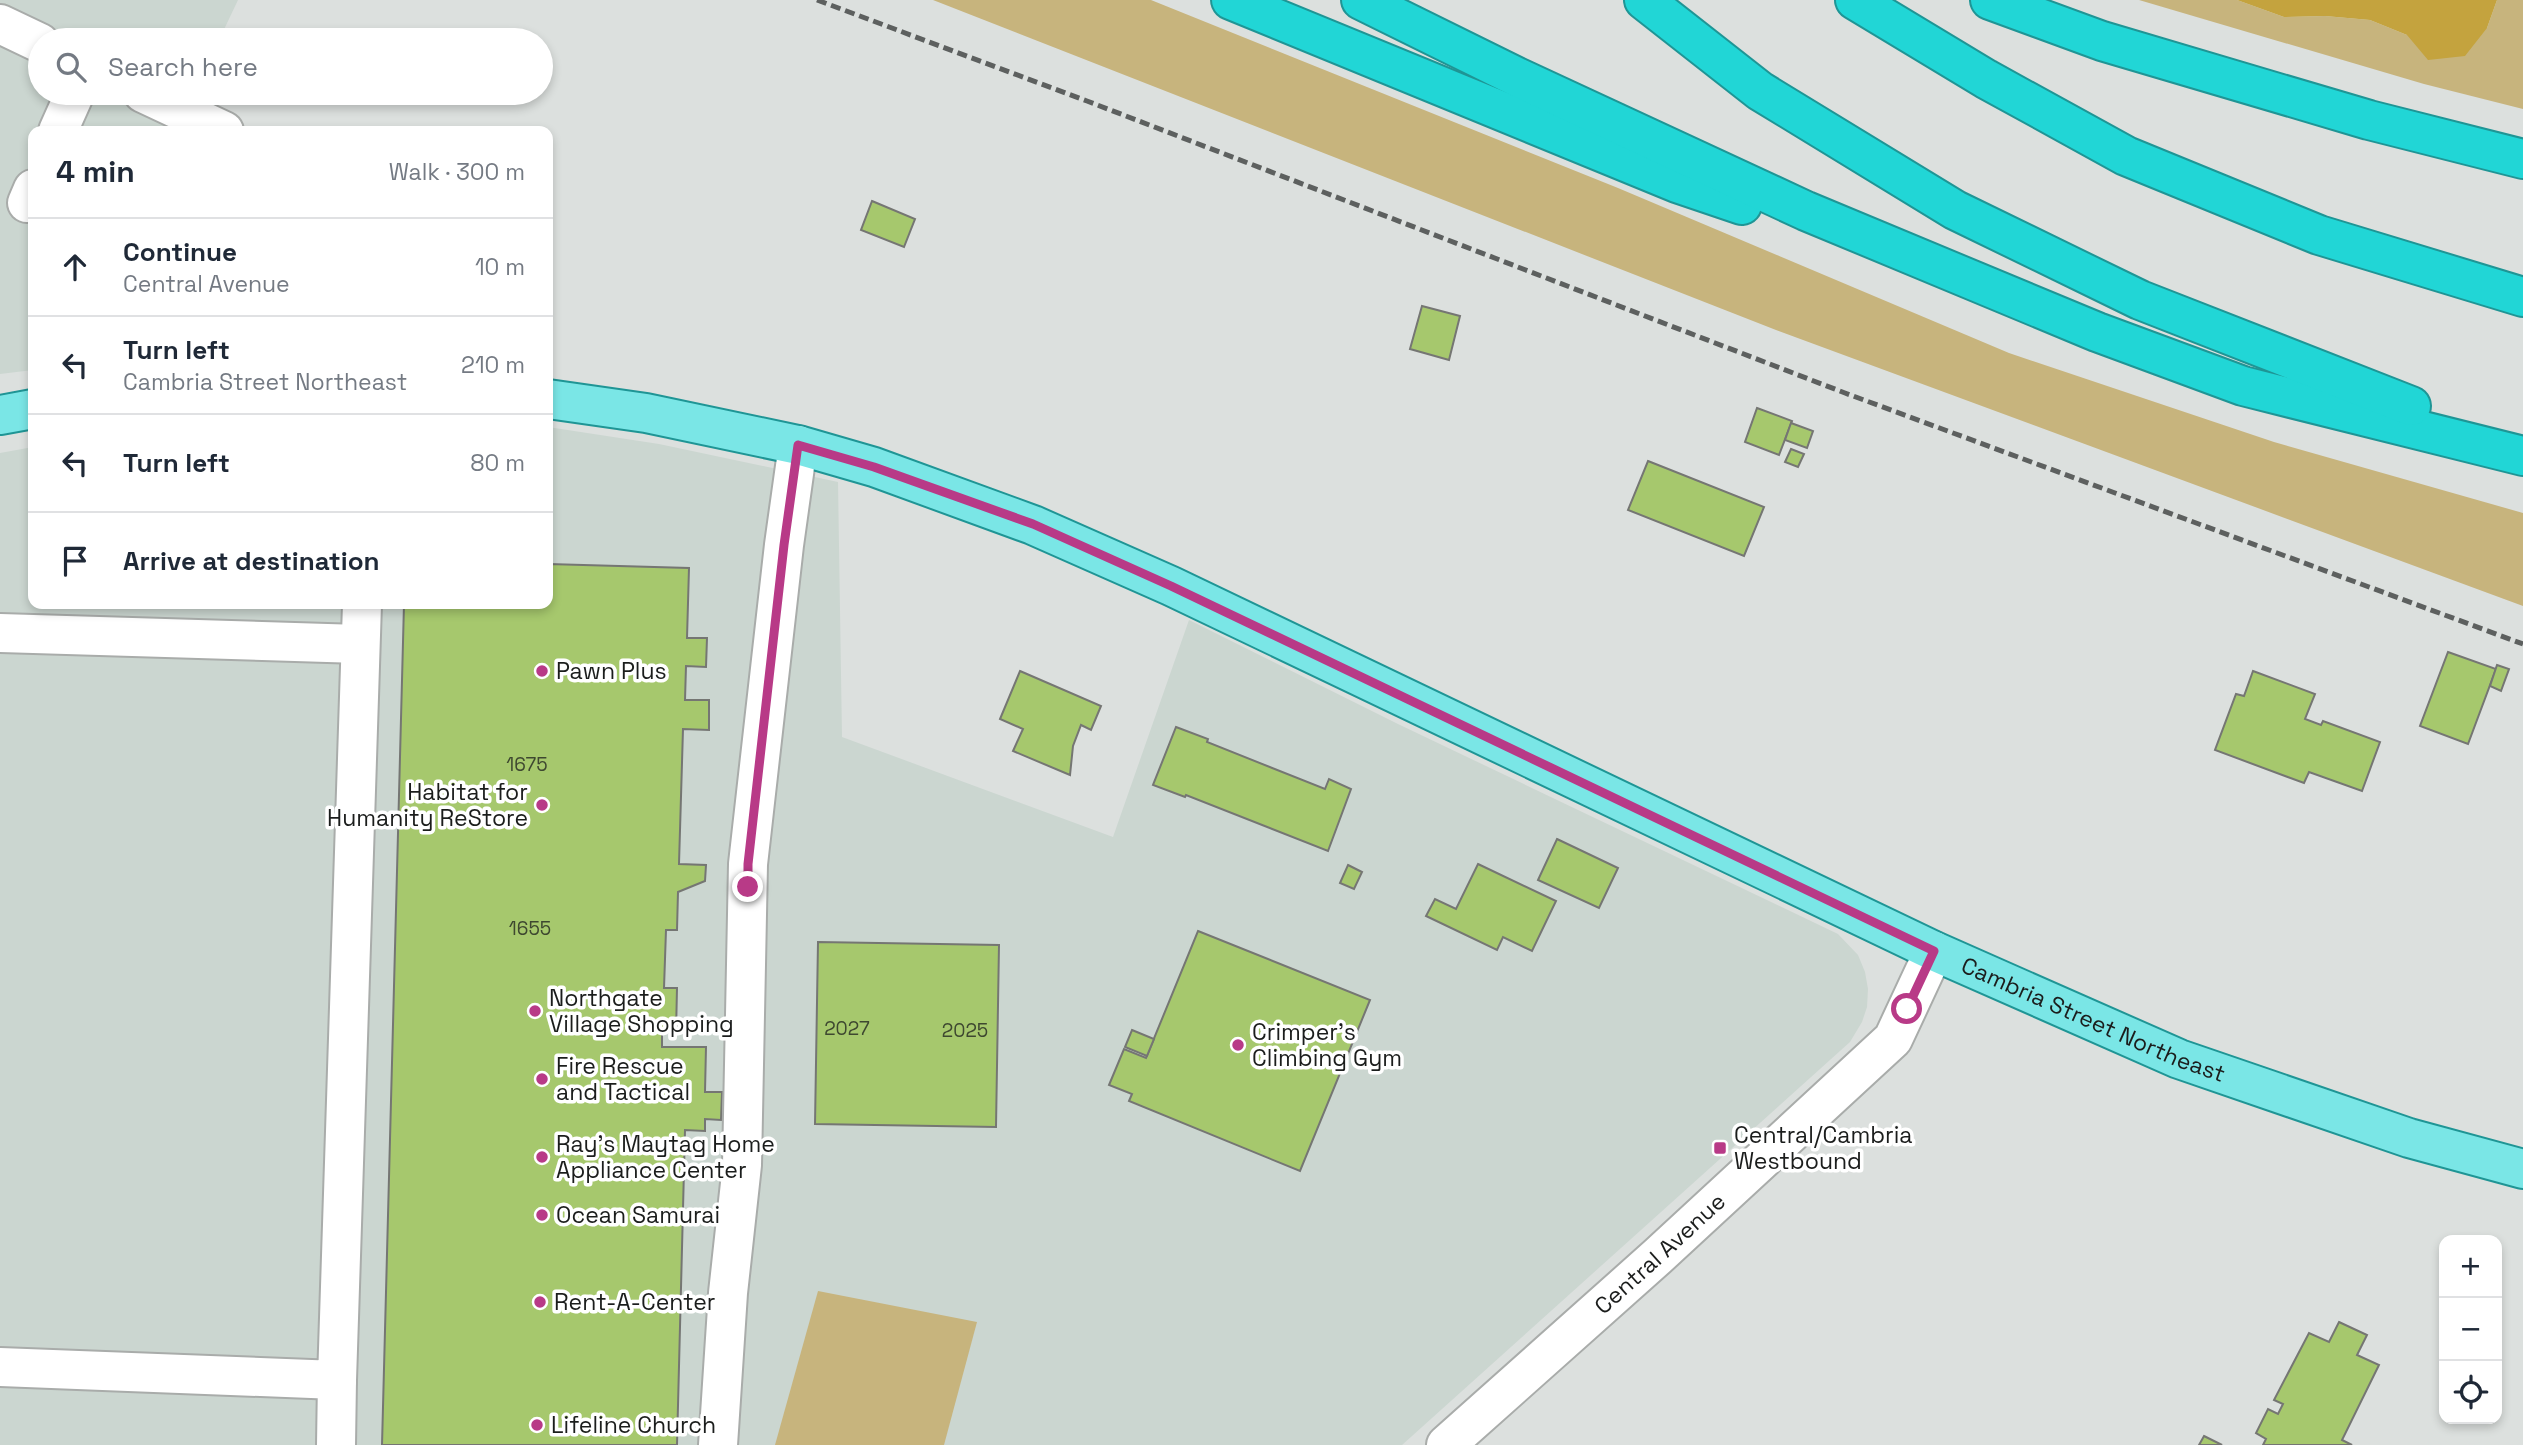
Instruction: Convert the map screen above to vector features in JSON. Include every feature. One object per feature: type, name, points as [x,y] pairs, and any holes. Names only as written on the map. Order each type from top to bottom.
[{"type":"highway","points":[[1231,0],[1676,183],[1947,270]]},
{"type":"highway","points":[[1361,0],[1806,211],[2097,332],[2243,386],[2523,456]]},
{"type":"highway","points":[[1644,0],[1760,91],[1955,210],[2140,300],[2360,388],[2523,446]]},
{"type":"highway","points":[[1855,0],[1986,79],[2126,156],[2319,236],[2523,297]]},
{"type":"highway","points":[[1990,0],[2116,45],[2369,120],[2523,159]]},
{"type":"main road","name":"Cambria Street Northeast","points":[[553,400],[646,413],[798,445],[874,467],[1033,524],[1171,586],[1934,951],[2179,1059],[2409,1138],[2523,1169]]},
{"type":"main road","points":[[0,415],[28,410]]},
{"type":"street","points":[[0,24],[28,37]]},
{"type":"street","points":[[60,126],[70,105]]},
{"type":"street","points":[[170,105],[214,126]]},
{"type":"street","points":[[718,1445],[728,1293],[743,1165],[748,864],[798,445]]},
{"type":"street","points":[[335,1445],[362,609]]},
{"type":"street","points":[[0,633],[360,644]]},
{"type":"street","name":"Central Avenue","points":[[1446,1445],[1658,1256],[1893,1039],[1934,951]]},
{"type":"street","points":[[0,1367],[337,1380]]},
{"type":"shaded area","points":[[0,0],[238,0],[225,28],[28,28],[28,105],[188,105],[178,126],[28,126],[28,371],[0,374]]},
{"type":"shaded area","points":[[933,0],[1151,0],[1618,188],[2009,353],[2274,442],[2523,513],[2523,606],[1776,330]]},
{"type":"shaded area","points":[[2139,0],[2237,0],[2284,17],[2325,16],[2370,20],[2407,35],[2487,28],[2497,0],[2523,0],[2523,109],[2424,84]]},
{"type":"shaded area","points":[[2237,0],[2497,0],[2487,28],[2465,56],[2428,60],[2407,35],[2370,20],[2325,16],[2284,17]]},
{"type":"shaded area","points":[[553,428],[659,444],[838,482],[842,737],[1113,837],[1189,620],[1398,724],[1838,934],[1858,955],[1865,972],[1867,1007],[1850,1042],[1402,1445],[0,1445],[0,453],[28,448],[28,609],[553,609]]},
{"type":"shaded area","points":[[818,1291],[977,1322],[944,1445],[775,1445]]},
{"type":"building","points":[[872,201],[915,219],[904,247],[861,230]]},
{"type":"building","points":[[1422,306],[1460,316],[1449,360],[1410,349]]},
{"type":"building","points":[[1757,408],[1792,421],[1779,455],[1745,442]]},
{"type":"building","points":[[1791,423],[1813,431],[1807,448],[1785,440]]},
{"type":"building","points":[[1791,449],[1804,454],[1798,467],[1785,462]]},
{"type":"building","points":[[1648,461],[1764,507],[1744,556],[1628,510]]},
{"type":"building","name":"Northgate Village Shopping","points":[[553,564],[689,568],[687,638],[707,638],[706,667],[686,666],[685,700],[709,700],[709,730],[683,729],[679,864],[706,865],[705,881],[678,892],[677,930],[666,930],[664,988],[677,988],[676,1033],[662,1033],[662,1047],[706,1047],[705,1092],[722,1092],[721,1120],[705,1119],[705,1131],[685,1130],[677,1445],[382,1445],[404,609],[553,609]]},
{"type":"building","points":[[2448,652],[2496,669],[2468,744],[2420,726]]},
{"type":"building","points":[[2497,665],[2509,669],[2501,691],[2490,686]]},
{"type":"building","points":[[1020,671],[1101,706],[1091,730],[1081,725],[1073,746],[1070,775],[1013,751],[1023,729],[1000,719]]},
{"type":"building","points":[[2253,671],[2315,694],[2305,719],[2321,725],[2323,721],[2380,742],[2362,791],[2309,772],[2304,783],[2215,750],[2236,694],[2244,696]]},
{"type":"building","points":[[1176,727],[1325,789],[1329,779],[1351,789],[1328,851],[1186,795],[1185,797],[1153,785]]},
{"type":"building","points":[[1557,839],[1618,868],[1599,908],[1538,880]]},
{"type":"building","points":[[1478,864],[1556,901],[1532,951],[1503,937],[1497,950],[1426,916],[1435,899],[1456,909]]},
{"type":"building","points":[[1348,865],[1362,872],[1354,889],[1340,883]]},
{"type":"building","points":[[1198,931],[1370,1000],[1300,1171],[1129,1101],[1132,1094],[1109,1085],[1124,1049],[1146,1058]]},
{"type":"building","points":[[818,942],[999,945],[996,1127],[815,1124]]},
{"type":"building","points":[[1132,1030],[1154,1039],[1147,1056],[1125,1047]]},
{"type":"building","points":[[2339,1322],[2367,1335],[2357,1355],[2379,1365],[2342,1440],[2352,1445],[2263,1445],[2266,1439],[2256,1433],[2268,1409],[2278,1414],[2283,1404],[2274,1400],[2309,1333],[2329,1342]]},
{"type":"building","points":[[2204,1436],[2222,1445],[2199,1445]]},
{"type":"railway","points":[[817,0],[1845,393],[2523,644]]},
{"type":"place","name":"Pawn Plus","points":[[542,671]]},
{"type":"place","name":"Habitat for Humanity ReStore","points":[[542,805]]},
{"type":"place","name":"Northgate Village Shopping","points":[[535,1011]]},
{"type":"place","name":"Crimper's Climbing Gym","points":[[1238,1045]]},
{"type":"place","name":"Fire Rescue and Tactical","points":[[542,1079]]},
{"type":"place","name":"Central/Cambria Westbound","points":[[1720,1148]]},
{"type":"place","name":"Ray's Maytag Home Appliance Center","points":[[542,1157]]},
{"type":"place","name":"Ocean Samurai","points":[[542,1215]]},
{"type":"place","name":"Rent-A-Center","points":[[540,1302]]},
{"type":"place","name":"Lifeline Church","points":[[537,1425]]},
{"type":"route","points":[[748,887],[748,864],[784,545],[798,445],[874,467],[1033,524],[1171,586],[1934,951],[1907,1009]]}]
